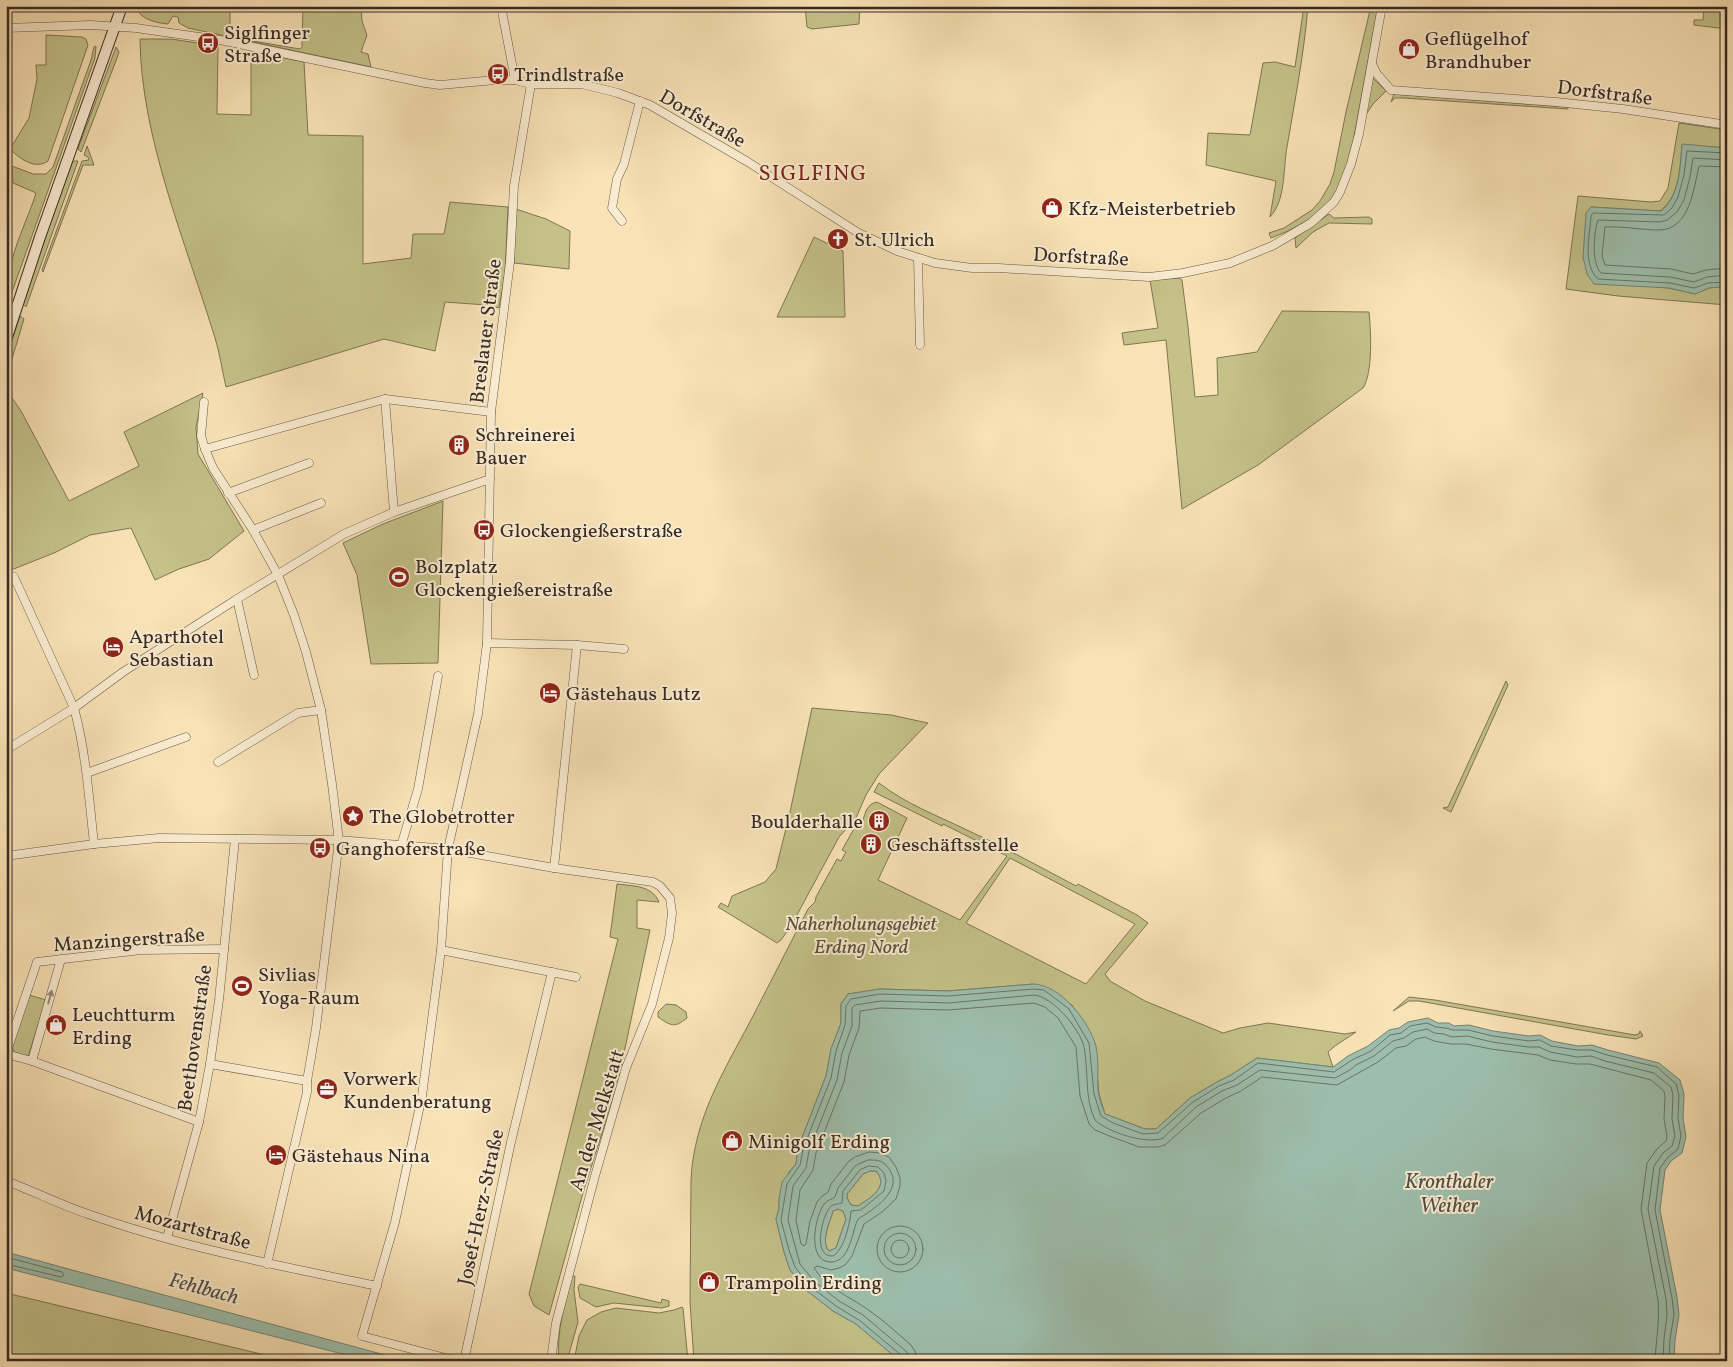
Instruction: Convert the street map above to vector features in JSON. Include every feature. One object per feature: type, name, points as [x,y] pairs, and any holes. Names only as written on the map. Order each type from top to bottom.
[{"type":"main road","points":[[6,340],[40,237],[122,6]]},
{"type":"street","points":[[501,6],[515,80]]},
{"type":"street","name":"Dorfstraße","points":[[115,25],[220,40],[440,85],[515,80],[531,84],[582,84],[604,89],[640,101],[748,162],[857,232],[918,258],[951,267],[1149,276],[1183,273],[1230,262],[1272,246],[1318,217],[1334,202],[1351,164],[1359,134],[1382,6]]},
{"type":"street","points":[[6,28],[115,25]]},
{"type":"street","name":"Dorfstraße","points":[[1372,64],[1377,74],[1391,90],[1556,102],[1623,109],[1727,125]]},
{"type":"street","name":"Breslauer Straße","points":[[457,1361],[362,1336],[403,1191],[422,1096],[441,950],[448,849],[478,714],[487,643],[491,412],[510,262],[514,186],[531,84]]},
{"type":"street","points":[[622,221],[612,208],[617,179],[624,164],[640,101]]},
{"type":"street","points":[[918,258],[920,345]]},
{"type":"street","points":[[386,398],[394,512]]},
{"type":"street","points":[[204,450],[386,398],[491,412]]},
{"type":"street","points":[[204,402],[202,436],[204,450],[212,468],[253,530],[278,575],[306,652],[321,710],[338,840],[316,1028],[306,1081],[308,1092],[267,1264]]},
{"type":"street","points":[[228,493],[309,463]]},
{"type":"street","points":[[6,750],[74,708],[139,661],[344,534],[394,512],[490,479]]},
{"type":"street","points":[[253,530],[321,503]]},
{"type":"street","points":[[14,577],[74,708],[79,725],[87,773],[94,844]]},
{"type":"street","points":[[237,599],[254,675]]},
{"type":"street","points":[[487,643],[577,645],[624,649]]},
{"type":"street","points":[[6,856],[94,844],[159,838],[338,840],[448,849],[554,868],[577,645]]},
{"type":"street","points":[[401,846],[418,790],[438,676]]},
{"type":"street","points":[[218,762],[298,713],[321,710]]},
{"type":"street","points":[[87,773],[186,737]]},
{"type":"street","name":"Beethovenstraße","points":[[167,1238],[198,1122],[210,1064],[219,1000],[235,839]]},
{"type":"street","name":"An der Melkstatt","points":[[554,868],[653,882],[666,891],[670,898],[672,913],[664,960],[646,1021],[626,1068],[556,1323],[552,1353],[554,1361]]},
{"type":"street","name":"Manzingerstraße","points":[[6,1054],[34,966],[37,962],[141,950],[224,949]]},
{"type":"street","points":[[441,950],[576,977]]},
{"type":"street","points":[[32,1061],[61,959]]},
{"type":"street","name":"Josef-Herz-Straße","points":[[464,1361],[509,1151],[552,972]]},
{"type":"street","points":[[6,1054],[32,1061],[198,1122]]},
{"type":"street","points":[[210,1064],[306,1081]]},
{"type":"street","name":"Mozartstraße","points":[[6,1182],[87,1214],[167,1238],[267,1264],[377,1286]]},
{"type":"green space","points":[[137,6],[230,6],[230,34],[253,41],[300,49],[302,47],[303,6],[361,6],[362,21],[367,35],[361,52],[368,54],[371,67],[188,28],[179,23],[178,17],[173,16],[168,24],[155,22],[147,19],[140,13],[137,10]]},
{"type":"green space","points":[[805,6],[860,6],[859,24],[812,29],[807,27]]},
{"type":"green space","points":[[1304,6],[1308,6],[1306,24],[1283,184],[1279,202],[1270,217],[1276,181],[1206,165],[1208,133],[1250,135],[1263,63],[1275,62],[1295,67]]},
{"type":"green space","points":[[1371,6],[1378,6],[1353,142],[1337,191],[1330,201],[1310,219],[1271,238],[1269,233],[1284,228],[1312,210],[1330,184]]},
{"type":"green space","points":[[1704,6],[1712,6],[1712,9],[1727,14],[1727,29],[1694,25],[1694,20],[1703,20]]},
{"type":"green space","points":[[46,35],[82,37],[86,39],[88,45],[48,161],[33,164],[23,160],[10,149],[29,118],[37,79],[36,65],[46,65]]},
{"type":"green space","points":[[140,39],[171,39],[218,46],[217,114],[251,115],[251,51],[304,62],[308,135],[363,136],[363,264],[411,258],[413,234],[444,234],[450,202],[508,207],[505,273],[499,308],[486,305],[445,302],[435,351],[384,339],[226,387],[215,338],[167,190],[157,152],[142,76]]},
{"type":"green space","points":[[96,46],[95,58],[6,309],[6,275],[10,271],[18,241],[36,193],[13,183],[12,166],[33,174],[46,174],[53,167],[94,47]]},
{"type":"green space","points":[[116,47],[119,52],[117,58],[81,152],[78,149],[79,146]]},
{"type":"green space","points":[[1373,78],[1386,91],[1373,104],[1365,116]]},
{"type":"green space","points":[[1394,94],[1568,107],[1568,109],[1403,98],[1395,98],[1391,102]]},
{"type":"green space","points":[[1679,123],[1727,130],[1727,148],[1682,145],[1678,181],[1675,190],[1667,205],[1660,211],[1591,207],[1649,286],[1695,294],[1709,288],[1727,286],[1727,305],[1618,296],[1566,289],[1578,196],[1651,202],[1660,201],[1668,188]]},
{"type":"green space","points":[[87,146],[94,165],[83,165],[43,272],[42,270],[82,161],[89,160],[84,155]]},
{"type":"green space","points":[[74,161],[78,161],[26,307],[23,304],[31,277],[66,177]]},
{"type":"green space","points":[[516,209],[546,219],[570,231],[569,269],[514,263]]},
{"type":"green space","points":[[1329,214],[1334,218],[1369,217],[1372,219],[1372,224],[1329,223],[1313,232],[1296,248],[1295,238]]},
{"type":"green space","points":[[814,237],[843,251],[845,317],[777,317]]},
{"type":"green space","points":[[1179,278],[1182,280],[1195,397],[1218,395],[1217,358],[1257,352],[1282,311],[1369,312],[1371,340],[1370,362],[1363,388],[1258,465],[1182,509],[1166,340],[1124,345],[1122,333],[1158,328],[1150,280]]},
{"type":"green space","points":[[20,316],[24,319],[6,379],[6,358]]},
{"type":"green space","points":[[6,389],[21,411],[69,501],[139,466],[124,432],[203,393],[196,427],[198,454],[244,531],[209,559],[179,569],[155,580],[131,528],[90,535],[54,553],[6,572]]},
{"type":"green space","points":[[443,501],[438,663],[371,664],[357,575],[343,543],[383,524]]},
{"type":"green space","points":[[1506,681],[1508,685],[1451,812],[1443,808],[1448,807]]},
{"type":"green space","points":[[812,708],[891,715],[928,723],[879,774],[866,795],[856,818],[839,837],[791,926],[777,943],[718,907],[721,903],[728,907],[732,896],[765,882],[776,869]]},
{"type":"green space","name":"Naherholungsgebiet Erding Nord","points":[[879,783],[911,803],[995,843],[1076,886],[1078,884],[1137,915],[1148,923],[1105,974],[1110,981],[1145,1001],[1223,1033],[1268,1023],[1345,1034],[1356,1032],[1328,1052],[1333,1067],[1257,1058],[1190,1098],[1156,1129],[1145,1129],[1105,1114],[1099,1094],[1094,1041],[1072,1005],[1034,984],[948,991],[880,989],[848,994],[841,1004],[841,1023],[831,1049],[826,1076],[798,1148],[796,1164],[789,1172],[779,1199],[776,1219],[790,1270],[806,1290],[833,1311],[856,1324],[900,1361],[694,1361],[690,1302],[691,1180],[693,1157],[704,1115],[721,1076],[808,909],[815,902],[837,859],[841,861],[846,852],[842,850],[855,827],[861,826],[870,805],[877,802],[907,818],[878,880],[960,920],[1007,856],[874,792]],"holes":[[[1010,858],[1135,924],[1086,984],[966,923]]]},
{"type":"green space","points":[[617,884],[647,889],[656,896],[659,902],[637,900],[637,928],[650,930],[617,1086],[583,1193],[549,1315],[534,1306],[529,1294],[618,939],[610,937]]},
{"type":"green space","points":[[29,995],[46,1000],[28,1057],[15,1053],[12,1047]]},
{"type":"green space","points":[[1409,997],[1635,1035],[1639,1034],[1640,1031],[1643,1036],[1636,1039],[1608,1035],[1419,1001],[1409,1001],[1393,1011]]},
{"type":"green space","points":[[666,1004],[676,1005],[686,1012],[687,1018],[675,1025],[662,1020],[658,1017],[658,1012]]},
{"type":"green space","points":[[876,1171],[880,1177],[880,1187],[873,1196],[858,1206],[851,1205],[847,1194],[863,1174]]},
{"type":"green space","points":[[838,1209],[843,1211],[846,1219],[836,1248],[829,1251],[825,1243],[826,1232],[833,1211]]},
{"type":"green space","points":[[572,1276],[575,1276],[574,1290],[578,1322],[567,1361],[559,1361],[560,1329]]},
{"type":"green space","points":[[580,1284],[661,1303],[662,1299],[669,1301],[669,1306],[662,1308],[614,1303],[596,1307],[580,1298],[578,1287]]},
{"type":"green space","points":[[6,1293],[265,1355],[263,1361],[6,1361]]},
{"type":"green space","points":[[682,1307],[688,1361],[574,1361],[579,1336],[587,1320],[601,1312],[616,1308],[659,1313]]},
{"type":"water","points":[[1682,144],[1727,148],[1727,286],[1709,288],[1695,294],[1669,288],[1594,284],[1587,274],[1583,257],[1586,213],[1591,207],[1661,211],[1672,197],[1678,180]]},
{"type":"water","name":"Kronthaler Weiher","points":[[1034,984],[1053,990],[1078,1013],[1094,1040],[1098,1059],[1098,1091],[1105,1114],[1145,1129],[1156,1129],[1190,1098],[1257,1058],[1333,1067],[1348,1056],[1368,1046],[1389,1030],[1399,1028],[1408,1022],[1428,1018],[1438,1023],[1449,1023],[1454,1026],[1469,1025],[1493,1031],[1529,1036],[1540,1035],[1552,1041],[1578,1046],[1592,1045],[1659,1063],[1680,1080],[1684,1094],[1683,1118],[1686,1137],[1682,1153],[1671,1161],[1665,1170],[1660,1210],[1679,1315],[1674,1361],[900,1361],[856,1324],[833,1311],[806,1290],[790,1270],[776,1219],[782,1182],[796,1164],[798,1148],[826,1076],[831,1049],[841,1023],[841,1004],[848,994],[880,989],[948,991]],"holes":[[[876,1171],[880,1177],[880,1187],[873,1196],[858,1206],[851,1205],[847,1194],[863,1174]],[[838,1209],[843,1211],[846,1219],[836,1248],[829,1251],[825,1243],[826,1232],[833,1211]]]},
{"type":"water","points":[[6,1252],[407,1361],[370,1361],[6,1268]]},
{"type":"place","name":"Siglfinger Straße","points":[[208,43]]},
{"type":"place","name":"Geflügelhof Brandhuber","points":[[1409,49]]},
{"type":"place","name":"Trindlstraße","points":[[498,74]]},
{"type":"place","name":"Kfz-Meisterbetrieb","points":[[1052,208]]},
{"type":"place","name":"St. Ulrich","points":[[838,239]]},
{"type":"place","name":"Schreinerei Bauer","points":[[459,445]]},
{"type":"place","name":"Glockengießerstraße","points":[[484,530]]},
{"type":"place","name":"Bolzplatz Glockengießereistraße","points":[[399,577]]},
{"type":"place","name":"Aparthotel Sebastian","points":[[113,647]]},
{"type":"place","name":"Gästehaus Lutz","points":[[550,693]]},
{"type":"place","name":"The Globetrotter","points":[[353,816]]},
{"type":"place","name":"Boulderhalle","points":[[879,821]]},
{"type":"place","name":"Geschäftsstelle","points":[[871,844]]},
{"type":"place","name":"Ganghoferstraße","points":[[320,848]]},
{"type":"place","name":"Sivlias Yoga-Raum","points":[[242,986]]},
{"type":"place","name":"Leuchtturm Erding","points":[[56,1025]]},
{"type":"place","name":"Vorwerk Kundenberatung","points":[[327,1089]]},
{"type":"place","name":"Minigolf Erding","points":[[732,1141]]},
{"type":"place","name":"Gästehaus Nina","points":[[276,1155]]},
{"type":"place","name":"Trampolin Erding","points":[[709,1282]]},
{"type":"district","name":"SIGLFING","points":[[813,172]]},
{"type":"water label","name":"Fehlbach","points":[[204,1288]]}]
